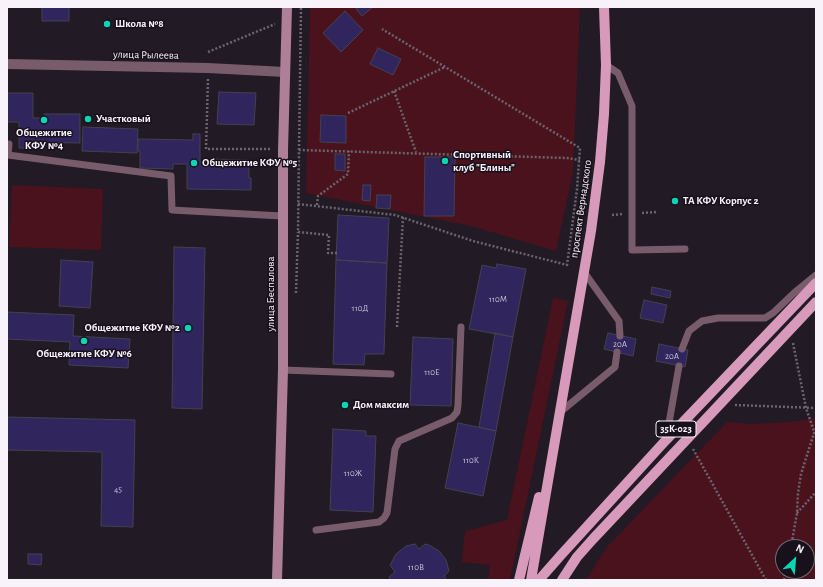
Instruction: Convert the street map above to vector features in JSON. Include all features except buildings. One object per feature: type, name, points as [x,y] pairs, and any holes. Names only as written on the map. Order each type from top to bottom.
[{"type":"main road","name":"улица Беспалова","points":[[276,580],[283,370],[282,216],[287,7]]},
{"type":"main road","name":"проспект Вернадского","points":[[531,580],[591,231],[600,162],[606,65],[604,7]]},
{"type":"main road","name":"35К-023","points":[[539,580],[666,440],[816,283]]},
{"type":"main road","points":[[562,580],[593,539],[816,302]]},
{"type":"main road","name":"проспект Вернадского","points":[[520,580],[559,413]]},
{"type":"street","name":"улица Рылеева","points":[[7,64],[208,68],[285,72]]},
{"type":"lane","points":[[606,65],[618,73],[632,106],[632,250],[685,249]]},
{"type":"lane","points":[[7,144],[9,144],[8,155],[171,176],[172,210],[282,216]]},
{"type":"lane","points":[[584,272],[619,321],[620,336]]},
{"type":"lane","points":[[682,349],[689,331],[702,321],[718,318],[765,318],[773,313],[816,275]]},
{"type":"lane","points":[[316,530],[379,522],[384,518],[387,513],[395,449],[399,441],[452,418],[457,412],[461,326]]},
{"type":"lane","points":[[559,413],[615,367],[617,352]]},
{"type":"lane","points":[[666,440],[679,366]]},
{"type":"lane","points":[[283,370],[391,374]]},
{"type":"path","points":[[301,7],[298,232],[329,235],[328,253],[337,253]]},
{"type":"path","points":[[208,52],[275,24]]},
{"type":"path","points":[[298,204],[395,214],[473,240],[567,265],[580,160],[580,148],[382,29]]},
{"type":"path","points":[[348,113],[445,67]]},
{"type":"path","points":[[208,79],[206,149],[270,149]]},
{"type":"path","points":[[394,91],[416,153]]},
{"type":"path","points":[[299,150],[567,158],[580,160]]},
{"type":"path","points":[[317,205],[318,196],[348,174],[349,151]]},
{"type":"path","points":[[649,213],[656,212]]},
{"type":"path","points":[[397,327],[403,217]]},
{"type":"path","points":[[792,340],[806,408],[815,434],[801,474],[792,539]]},
{"type":"path","points":[[724,400],[732,405],[816,408]]},
{"type":"path","points":[[691,445],[766,580]]},
{"type":"path","points":[[797,513],[816,492]]},
{"type":"shaded area","points":[[310,7],[580,7],[573,172],[556,251],[471,226],[306,193]]},
{"type":"shaded area","points":[[12,185],[103,189],[101,250],[9,247]]},
{"type":"shaded area","points":[[553,298],[568,301],[510,580],[488,580],[490,565],[462,562],[465,531],[507,520]]},
{"type":"shaded area","points":[[816,418],[816,580],[586,580],[607,547],[727,422],[751,424],[789,422]]},
{"type":"place","name":"Школа №8","points":[[107,24]]},
{"type":"place","name":"Участковый","points":[[88,119]]},
{"type":"place","name":"Общежитие КФУ №4","points":[[44,120]]},
{"type":"place","name":"Спортивный клуб \"Блины\"","points":[[445,161]]},
{"type":"place","name":"Общежитие КФУ №5","points":[[194,163]]},
{"type":"place","name":"ТА КФУ Корпус 2","points":[[675,201]]},
{"type":"place","name":"Общежитие КФУ №2","points":[[188,328]]},
{"type":"place","name":"Общежитие КФУ №6","points":[[84,341]]},
{"type":"place","name":"Дом максим","points":[[345,405]]}]
